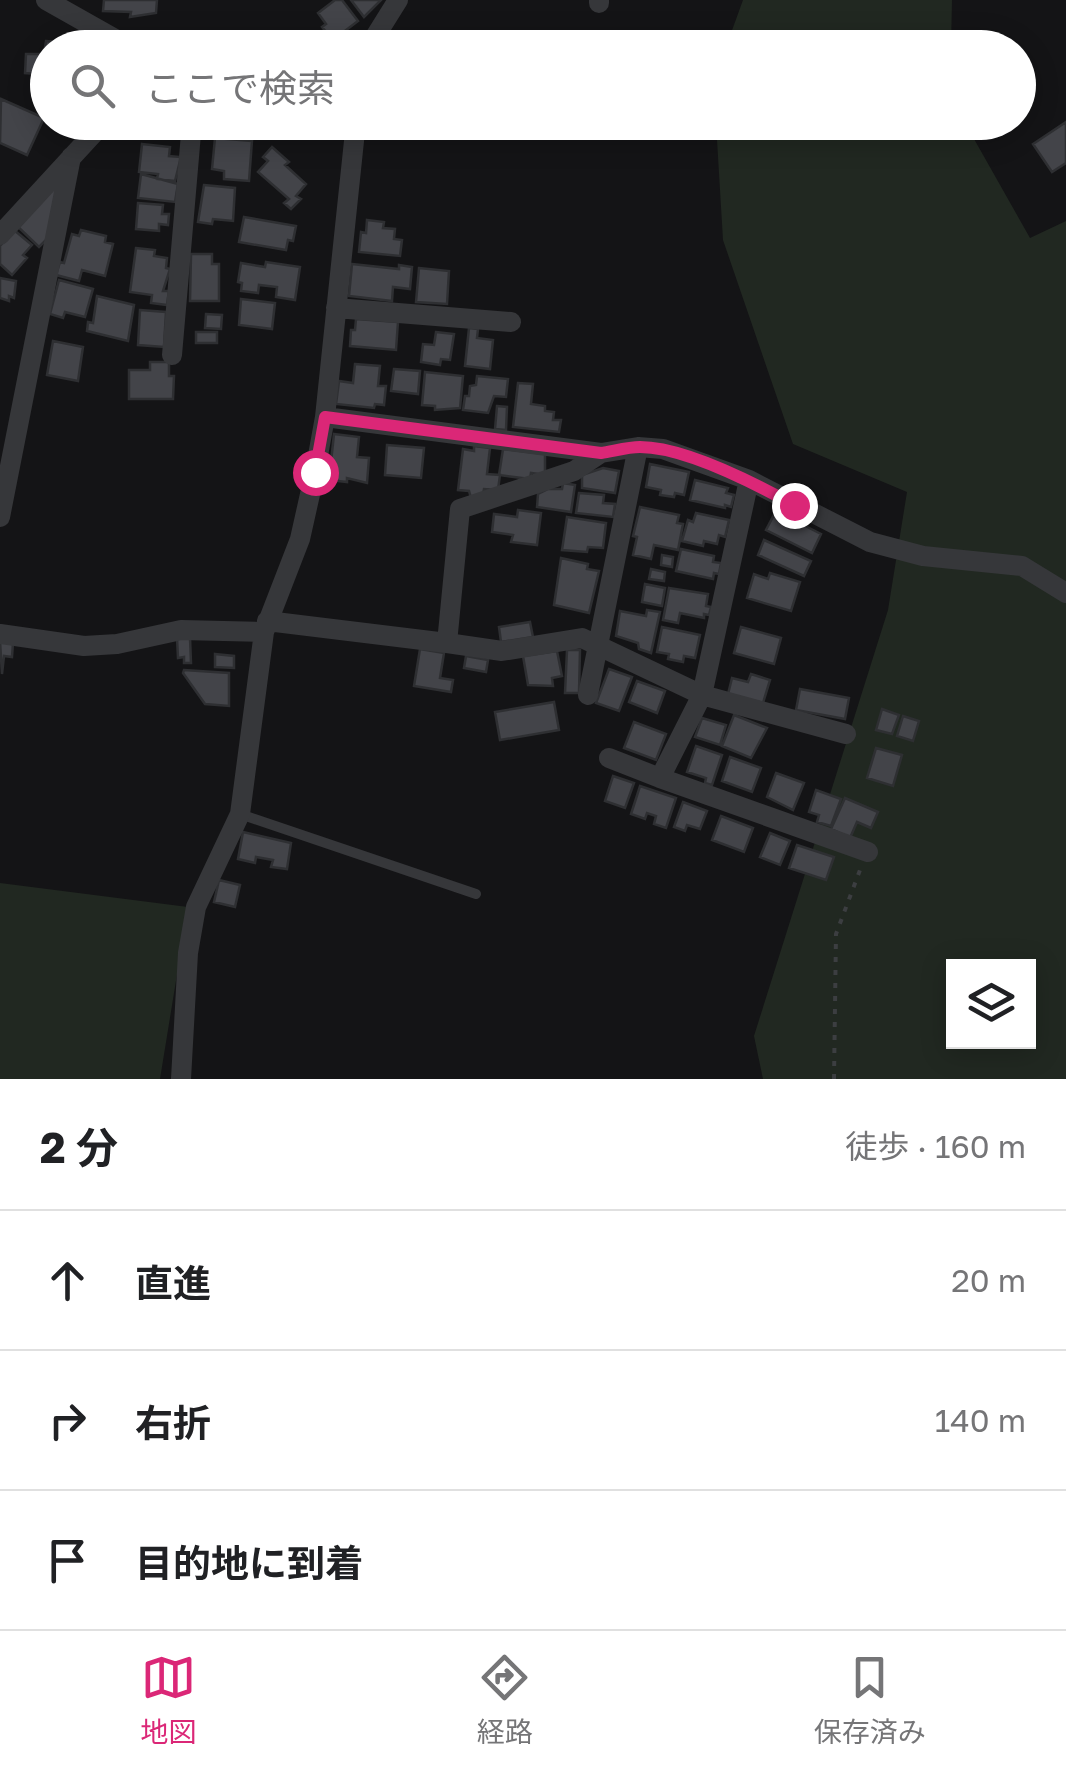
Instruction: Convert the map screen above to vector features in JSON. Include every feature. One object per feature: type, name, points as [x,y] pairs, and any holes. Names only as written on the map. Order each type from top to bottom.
[{"type":"street","points":[[46,0],[99,30]]},
{"type":"street","points":[[379,30],[398,0]]},
{"type":"street","points":[[0,235],[87,140]]},
{"type":"street","points":[[172,354],[190,140]]},
{"type":"street","points":[[181,1079],[188,953],[196,908],[240,814],[266,627],[300,539],[325,417],[354,140]]},
{"type":"street","points":[[0,517],[71,157]]},
{"type":"street","points":[[336,308],[511,322]]},
{"type":"street","points":[[325,417],[601,453],[638,446],[663,450],[749,480],[870,542],[922,556],[1022,566],[1066,593]]},
{"type":"street","points":[[588,695],[638,446]]},
{"type":"street","points":[[447,643],[460,509],[574,471],[601,453]]},
{"type":"street","points":[[660,778],[702,695],[749,480]]},
{"type":"street","points":[[0,634],[84,646],[117,644],[182,630],[266,627],[502,651],[582,638],[702,695],[846,734]]},
{"type":"street","points":[[609,758],[868,852]]},
{"type":"lane","points":[[240,814],[476,894]]},
{"type":"path","points":[[834,1079],[836,934],[868,852]]},
{"type":"shaded area","points":[[743,0],[952,0],[951,30],[732,30]]},
{"type":"shaded area","points":[[717,140],[975,140],[1030,238],[1066,221],[1066,1079],[763,1079],[754,1036],[888,610],[907,492],[793,444],[723,240]]},
{"type":"shaded area","points":[[0,883],[188,907],[160,1079],[0,1079]]},
{"type":"building","points":[[104,0],[157,0],[156,13],[130,17],[131,12],[103,11]]},
{"type":"building","points":[[335,0],[342,0],[358,21],[346,30],[325,30],[322,27],[326,24],[318,13]]},
{"type":"building","points":[[351,0],[381,0],[364,17]]},
{"type":"building","points":[[26,54],[30,54],[30,73],[25,73]]},
{"type":"building","points":[[1,99],[30,112],[30,140],[34,140],[27,155],[0,143]]},
{"type":"building","points":[[1066,122],[1066,163],[1052,172],[1033,144]]},
{"type":"building","points":[[215,140],[252,141],[249,181],[224,179],[224,171],[212,169]]},
{"type":"building","points":[[142,144],[170,147],[169,156],[181,157],[175,181],[139,172]]},
{"type":"building","points":[[272,147],[306,184],[296,196],[301,199],[291,209],[284,203],[289,199],[258,172],[268,161],[263,157]]},
{"type":"building","points":[[141,174],[178,184],[175,202],[138,198]]},
{"type":"building","points":[[204,185],[235,188],[233,221],[198,222]]},
{"type":"building","points":[[52,186],[62,200],[52,234],[39,247],[15,224]]},
{"type":"building","points":[[138,203],[163,205],[162,214],[169,214],[168,225],[159,224],[159,231],[136,229]]},
{"type":"building","points":[[244,217],[296,226],[293,241],[288,240],[286,250],[239,242]]},
{"type":"building","points":[[367,220],[384,222],[383,228],[395,229],[394,239],[402,240],[400,256],[359,252]]},
{"type":"building","points":[[14,230],[32,245],[23,255],[27,258],[12,275],[0,264],[0,246]]},
{"type":"building","points":[[81,230],[106,236],[105,242],[113,244],[105,276],[82,270],[79,281],[56,275],[60,262],[64,263],[72,234],[79,236]]},
{"type":"building","points":[[136,248],[155,250],[154,256],[167,258],[166,268],[170,269],[163,291],[169,291],[167,305],[151,303],[152,295],[130,292]]},
{"type":"building","points":[[191,254],[212,254],[212,264],[219,264],[219,301],[190,301]]},
{"type":"building","points":[[266,262],[300,267],[295,300],[276,297],[277,287],[259,285],[258,293],[241,291],[241,263],[265,267]]},
{"type":"building","points":[[352,264],[412,267],[410,289],[393,287],[392,301],[349,296]]},
{"type":"building","points":[[419,268],[449,271],[447,304],[416,302]]},
{"type":"building","points":[[0,278],[16,281],[14,298],[9,296],[9,301],[0,298]]},
{"type":"building","points":[[59,280],[93,289],[85,317],[65,312],[63,318],[50,314]]},
{"type":"building","points":[[97,296],[134,305],[128,341],[87,331],[88,322],[93,323]]},
{"type":"building","points":[[241,299],[275,303],[272,329],[239,325]]},
{"type":"building","points":[[140,310],[166,312],[164,347],[138,345]]},
{"type":"building","points":[[206,314],[222,315],[221,329],[205,328]]},
{"type":"building","points":[[356,319],[398,322],[396,350],[350,346]]},
{"type":"building","points":[[469,328],[478,329],[477,338],[493,340],[490,369],[465,366]]},
{"type":"building","points":[[196,332],[217,332],[217,343],[196,343]]},
{"type":"building","points":[[436,332],[454,334],[450,360],[441,359],[440,365],[421,362],[423,344],[434,345]]},
{"type":"building","points":[[53,341],[83,347],[78,381],[47,375]]},
{"type":"building","points":[[150,362],[169,362],[169,376],[174,376],[173,399],[129,399],[129,370],[150,370]]},
{"type":"building","points":[[355,364],[380,366],[378,386],[386,386],[384,405],[375,404],[374,408],[336,404],[339,381],[353,383]]},
{"type":"building","points":[[394,369],[420,371],[418,394],[391,391]]},
{"type":"building","points":[[425,372],[463,376],[460,408],[435,410],[435,406],[422,405]]},
{"type":"building","points":[[477,376],[508,379],[506,397],[494,396],[488,413],[463,410],[465,396],[469,396],[470,386],[476,385]]},
{"type":"building","points":[[518,383],[533,384],[531,404],[554,412],[553,420],[561,420],[559,432],[513,427]]},
{"type":"building","points":[[497,406],[507,407],[506,430],[495,429]]},
{"type":"building","points":[[334,434],[359,437],[357,457],[369,458],[367,483],[347,478],[347,482],[329,480]]},
{"type":"building","points":[[387,445],[424,448],[421,478],[385,475]]},
{"type":"building","points":[[474,446],[490,448],[487,474],[500,475],[498,490],[484,489],[483,495],[471,498],[469,491],[458,490],[463,449],[474,451]]},
{"type":"building","points":[[503,449],[545,454],[545,475],[531,473],[530,479],[499,475]]},
{"type":"building","points":[[650,464],[689,472],[684,495],[660,495],[661,490],[646,487]]},
{"type":"building","points":[[603,468],[619,471],[615,493],[582,488],[582,475]]},
{"type":"building","points":[[695,480],[728,488],[726,493],[734,495],[731,507],[690,500]]},
{"type":"building","points":[[563,483],[575,485],[571,512],[537,507],[538,494],[562,489]]},
{"type":"building","points":[[579,493],[604,495],[603,503],[615,504],[613,517],[576,513]]},
{"type":"building","points":[[640,507],[679,515],[677,523],[683,524],[678,550],[654,545],[651,559],[633,555]]},
{"type":"building","points":[[518,510],[541,513],[537,545],[511,542],[513,535],[492,532],[494,514],[517,517]]},
{"type":"building","points":[[776,511],[821,534],[812,553],[766,530]]},
{"type":"building","points":[[696,513],[729,520],[725,537],[719,535],[717,544],[704,541],[703,546],[682,541],[688,520],[693,522]]},
{"type":"building","points":[[567,517],[606,523],[603,548],[588,547],[587,552],[562,550]]},
{"type":"building","points":[[764,540],[811,561],[804,576],[758,555]]},
{"type":"building","points":[[681,549],[714,556],[713,562],[721,563],[719,574],[714,573],[713,579],[676,571]]},
{"type":"building","points":[[662,555],[673,557],[672,567],[661,565]]},
{"type":"building","points":[[561,558],[588,564],[587,569],[599,571],[589,613],[554,605]]},
{"type":"building","points":[[651,569],[665,572],[664,581],[649,579]]},
{"type":"building","points":[[770,573],[800,582],[791,611],[747,598],[754,574],[768,579]]},
{"type":"building","points":[[645,584],[665,588],[662,606],[642,602]]},
{"type":"building","points":[[669,588],[708,594],[709,615],[704,614],[704,618],[680,613],[678,623],[663,620]]},
{"type":"building","points":[[647,610],[660,612],[651,653],[639,649],[638,643],[616,636],[620,611],[646,616]]},
{"type":"building","points":[[530,622],[533,637],[501,642],[499,627]]},
{"type":"building","points":[[662,627],[700,635],[695,658],[684,656],[683,662],[657,652]]},
{"type":"building","points":[[741,627],[781,638],[774,664],[734,653]]},
{"type":"building","points":[[190,637],[191,663],[184,663],[184,657],[178,658],[177,638]]},
{"type":"building","points":[[0,641],[13,643],[12,657],[4,656],[2,674]]},
{"type":"building","points":[[420,649],[444,653],[440,678],[453,680],[451,692],[414,686]]},
{"type":"building","points":[[567,650],[580,650],[579,693],[565,693]]},
{"type":"building","points":[[557,651],[562,676],[552,678],[553,686],[528,685],[523,656]]},
{"type":"building","points":[[215,654],[234,656],[234,668],[215,667]]},
{"type":"building","points":[[466,656],[488,660],[486,672],[464,668]]},
{"type":"building","points":[[609,669],[632,677],[619,711],[596,703]]},
{"type":"building","points":[[184,670],[229,673],[229,706],[205,704]]},
{"type":"building","points":[[751,674],[770,680],[763,703],[728,694],[732,678],[748,682]]},
{"type":"building","points":[[637,681],[665,691],[657,713],[629,702]]},
{"type":"building","points":[[800,689],[849,698],[845,719],[796,710]]},
{"type":"building","points":[[554,702],[559,730],[500,740],[495,712]]},
{"type":"building","points":[[882,709],[899,715],[892,734],[876,730]]},
{"type":"building","points":[[734,715],[767,728],[751,758],[722,746]]},
{"type":"building","points":[[903,716],[919,721],[913,741],[897,736]]},
{"type":"building","points":[[702,718],[726,725],[720,745],[695,737]]},
{"type":"building","points":[[634,722],[666,734],[656,760],[624,748]]},
{"type":"building","points":[[696,746],[722,755],[712,785],[705,783],[706,778],[687,772]]},
{"type":"building","points":[[876,748],[902,755],[893,786],[867,778]]},
{"type":"building","points":[[730,757],[761,768],[752,792],[722,781]]},
{"type":"building","points":[[776,773],[804,783],[793,810],[767,797]]},
{"type":"building","points":[[613,776],[634,783],[625,808],[605,801]]},
{"type":"building","points":[[640,786],[676,798],[666,828],[654,824],[656,816],[647,813],[645,819],[631,814]]},
{"type":"building","points":[[816,790],[841,799],[831,826],[817,822],[819,815],[809,812]]},
{"type":"building","points":[[845,798],[878,812],[871,828],[857,822],[850,838],[831,829]]},
{"type":"building","points":[[683,802],[707,811],[700,829],[687,825],[685,831],[674,827]]},
{"type":"building","points":[[721,816],[753,828],[744,852],[712,840]]},
{"type":"building","points":[[243,832],[291,843],[287,869],[271,867],[273,860],[256,857],[255,863],[238,859]]},
{"type":"building","points":[[770,833],[790,841],[780,865],[760,857]]},
{"type":"building","points":[[797,845],[834,857],[826,880],[789,868]]},
{"type":"building","points":[[219,880],[240,885],[235,907],[214,902]]},
{"type":"route","points":[[315,472],[325,417],[601,453],[638,446],[663,450],[749,480],[794,505]]}]
